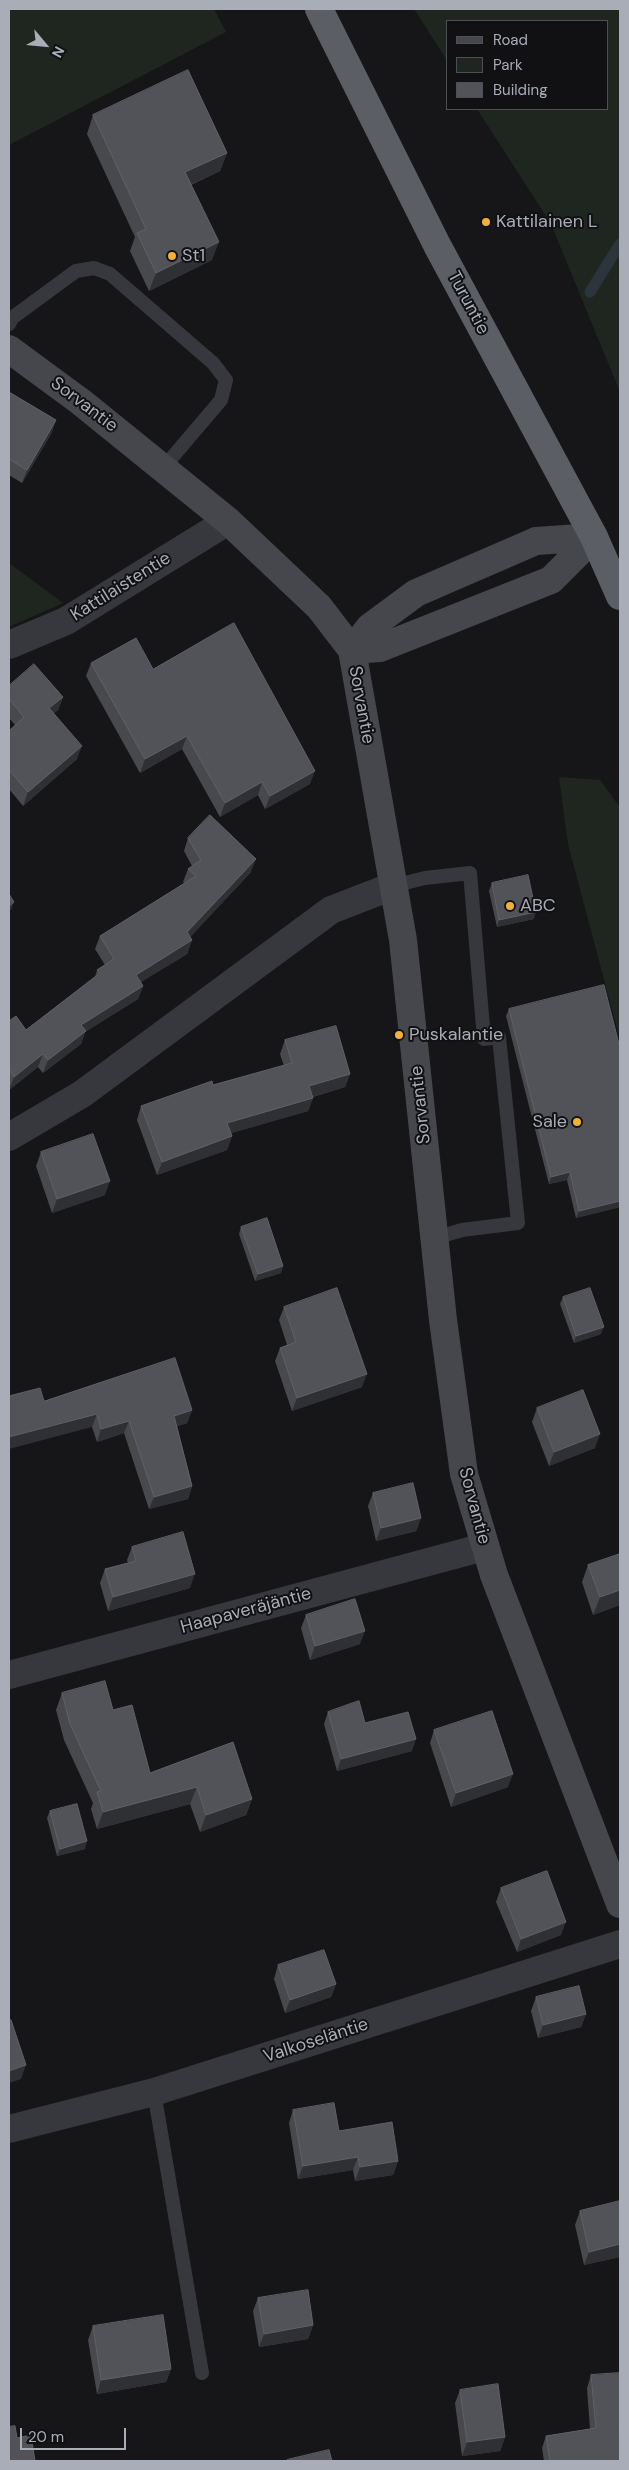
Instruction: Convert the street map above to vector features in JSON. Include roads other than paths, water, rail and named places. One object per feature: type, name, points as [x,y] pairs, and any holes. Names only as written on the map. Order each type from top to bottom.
[{"type":"highway","name":"Turuntie","points":[[319,9],[437,245],[594,537],[620,596]]},
{"type":"main road","name":"Sorvantie","points":[[9,349],[164,467],[228,521],[319,607],[352,650],[403,940],[454,1409],[464,1474],[484,1547],[620,1904]]},
{"type":"main road","points":[[352,650],[380,648],[551,580],[594,537]]},
{"type":"main road","points":[[352,650],[370,627],[416,593],[536,541],[594,537]]},
{"type":"street","name":"Kattilaistentie","points":[[9,645],[66,621],[228,521]]},
{"type":"street","points":[[9,1137],[82,1094],[331,910],[393,886]]},
{"type":"street","name":"Haapaveräjäntie","points":[[9,1675],[484,1547]]},
{"type":"street","name":"Valkoseläntie","points":[[9,2129],[154,2092],[620,1944]]},
{"type":"lane","points":[[9,324],[12,318],[76,270],[94,268],[110,274],[213,363],[226,380],[221,400],[164,467]]},
{"type":"lane","points":[[393,886],[425,878],[470,872],[484,1039],[499,1037],[518,1223],[462,1230],[435,1238]]},
{"type":"lane","points":[[154,2092],[202,2372]]},
{"type":"waterway","points":[[590,292],[620,244]]},
{"type":"place","name":"Kattilainen L","points":[[486,222]]},
{"type":"place","name":"St1","points":[[172,256]]},
{"type":"place","name":"ABC","points":[[510,906]]},
{"type":"place","name":"Puskalantie","points":[[399,1035]]},
{"type":"place","name":"Sale","points":[[577,1122]]}]
